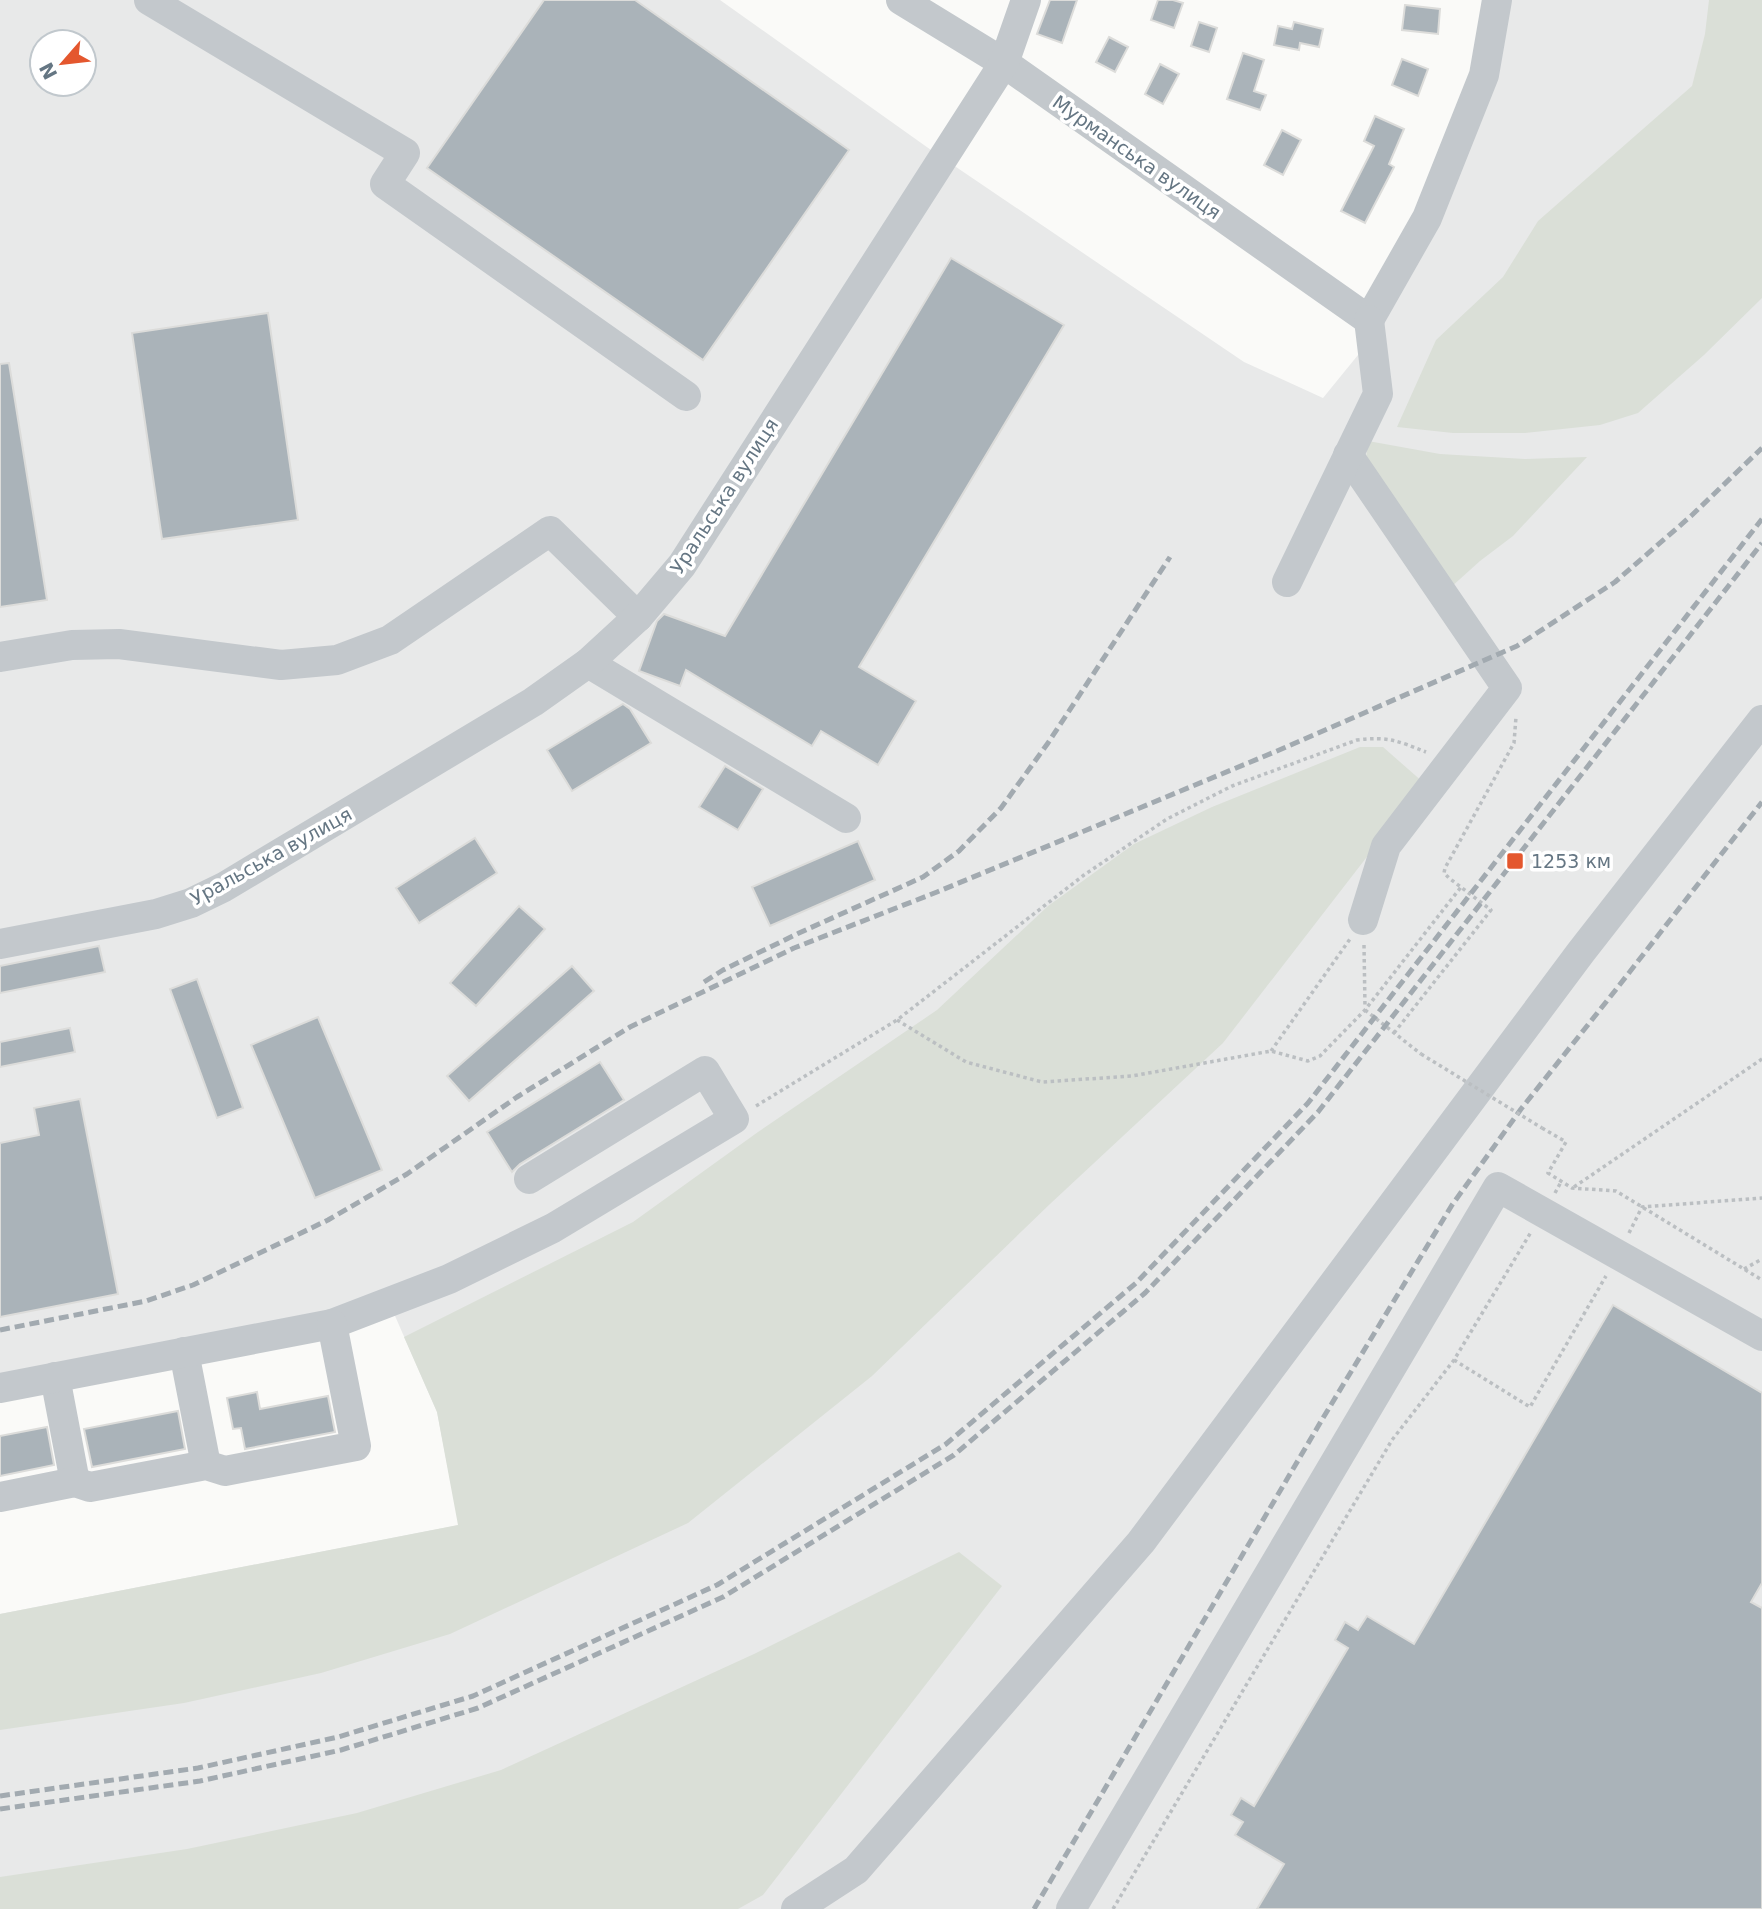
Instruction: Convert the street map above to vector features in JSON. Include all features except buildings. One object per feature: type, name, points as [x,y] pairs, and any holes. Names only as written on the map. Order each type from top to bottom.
[{"type":"street","points":[[149,0],[405,153],[385,184],[686,396]]},
{"type":"street","name":"Мурманська вулиця","points":[[901,0],[1004,63],[1369,320]]},
{"type":"street","name":"Уральська вулиця","points":[[0,944],[156,914],[191,903],[224,887],[533,702],[589,663],[638,617],[682,565],[1004,63],[1026,0]]},
{"type":"street","points":[[1287,582],[1378,394],[1369,320],[1432,206],[1484,75],[1497,0]]},
{"type":"street","points":[[1348,455],[1507,688],[1385,846],[1363,920]]},
{"type":"street","points":[[0,657],[72,645],[119,644],[281,665],[337,660],[390,640],[550,531],[638,617]]},
{"type":"street","points":[[589,663],[846,818]]},
{"type":"street","points":[[796,1909],[856,1870],[1141,1542],[1581,952],[1762,720]]},
{"type":"street","points":[[0,1388],[332,1324],[449,1279],[553,1228],[734,1119],[705,1071],[529,1180]]},
{"type":"street","points":[[1071,1909],[1498,1187],[1762,1336]]},
{"type":"street","points":[[0,1497],[75,1482],[90,1487],[206,1465],[226,1471],[356,1446],[332,1324]]},
{"type":"street","points":[[184,1352],[206,1465]]},
{"type":"street","points":[[55,1377],[75,1482]]},
{"type":"path","points":[[734,1119],[897,1020],[1084,875],[1167,819],[1232,786],[1357,740],[1374,738],[1393,739],[1451,761]]},
{"type":"path","points":[[1394,1033],[1491,910],[1444,873],[1514,743]]},
{"type":"path","points":[[897,1020],[966,1062],[1042,1082],[1132,1076],[1271,1051],[1308,1061],[1320,1056],[1365,1010],[1461,887]]},
{"type":"path","points":[[1363,920],[1365,1010]]},
{"type":"path","points":[[1271,1051],[1363,920]]},
{"type":"path","points":[[1365,1010],[1421,1054],[1566,1142],[1548,1173],[1561,1182],[1572,1188],[1616,1191],[1762,1280]]},
{"type":"path","points":[[1572,1188],[1762,1059]]},
{"type":"path","points":[[1113,1909],[1392,1440],[1454,1360],[1561,1182]]},
{"type":"path","points":[[1642,1208],[1762,1198]]},
{"type":"path","points":[[1744,1269],[1762,1259]]},
{"type":"path","points":[[1454,1360],[1530,1407],[1609,1272]]},
{"type":"shaded area","points":[[0,0],[720,0],[931,150],[1244,362],[1323,398],[1371,339],[1511,0],[1762,0],[1762,1909],[0,1909],[0,1614],[459,1525],[437,1412],[385,1293],[331,1313],[0,1377]]},
{"type":"shaded area","points":[[1709,0],[1762,0],[1762,298],[1704,355],[1638,413],[1600,425],[1525,433],[1453,433],[1397,427],[1436,340],[1503,277],[1538,221],[1692,86],[1705,34]]},
{"type":"shaded area","points":[[1368,441],[1440,454],[1525,459],[1587,457],[1513,536],[1450,588],[1366,459]]},
{"type":"shaded area","points":[[1360,747],[1383,747],[1424,783],[1223,1043],[1050,1204],[872,1376],[688,1523],[450,1634],[321,1673],[184,1703],[0,1730],[0,1614],[458,1525],[437,1412],[404,1337],[633,1222],[758,1132],[937,1010],[1048,906],[1134,844],[1212,807]]},
{"type":"shaded area","points":[[959,1552],[1002,1586],[763,1895],[738,1909],[0,1909],[0,1877],[187,1849],[357,1813],[501,1770],[754,1654]]},
{"type":"railway","points":[[0,1330],[146,1301],[193,1285],[328,1220],[407,1174],[517,1097],[630,1027],[794,948],[937,892],[1277,751],[1517,646],[1615,582],[1691,516],[1762,448]]},
{"type":"railway","points":[[0,1796],[198,1768],[338,1737],[473,1696],[717,1585],[946,1444],[1136,1283],[1308,1103],[1762,519]]},
{"type":"railway","points":[[0,1809],[200,1781],[341,1750],[478,1708],[723,1597],[954,1455],[1145,1293],[1318,1112],[1762,543]]},
{"type":"railway","points":[[704,982],[799,933],[923,877],[959,851],[1001,808],[1048,743],[1170,557]]},
{"type":"railway","points":[[1034,1909],[1323,1418],[1452,1205],[1521,1109],[1762,802]]},
{"type":"place","name":"1253 км","points":[[1515,861]]}]
